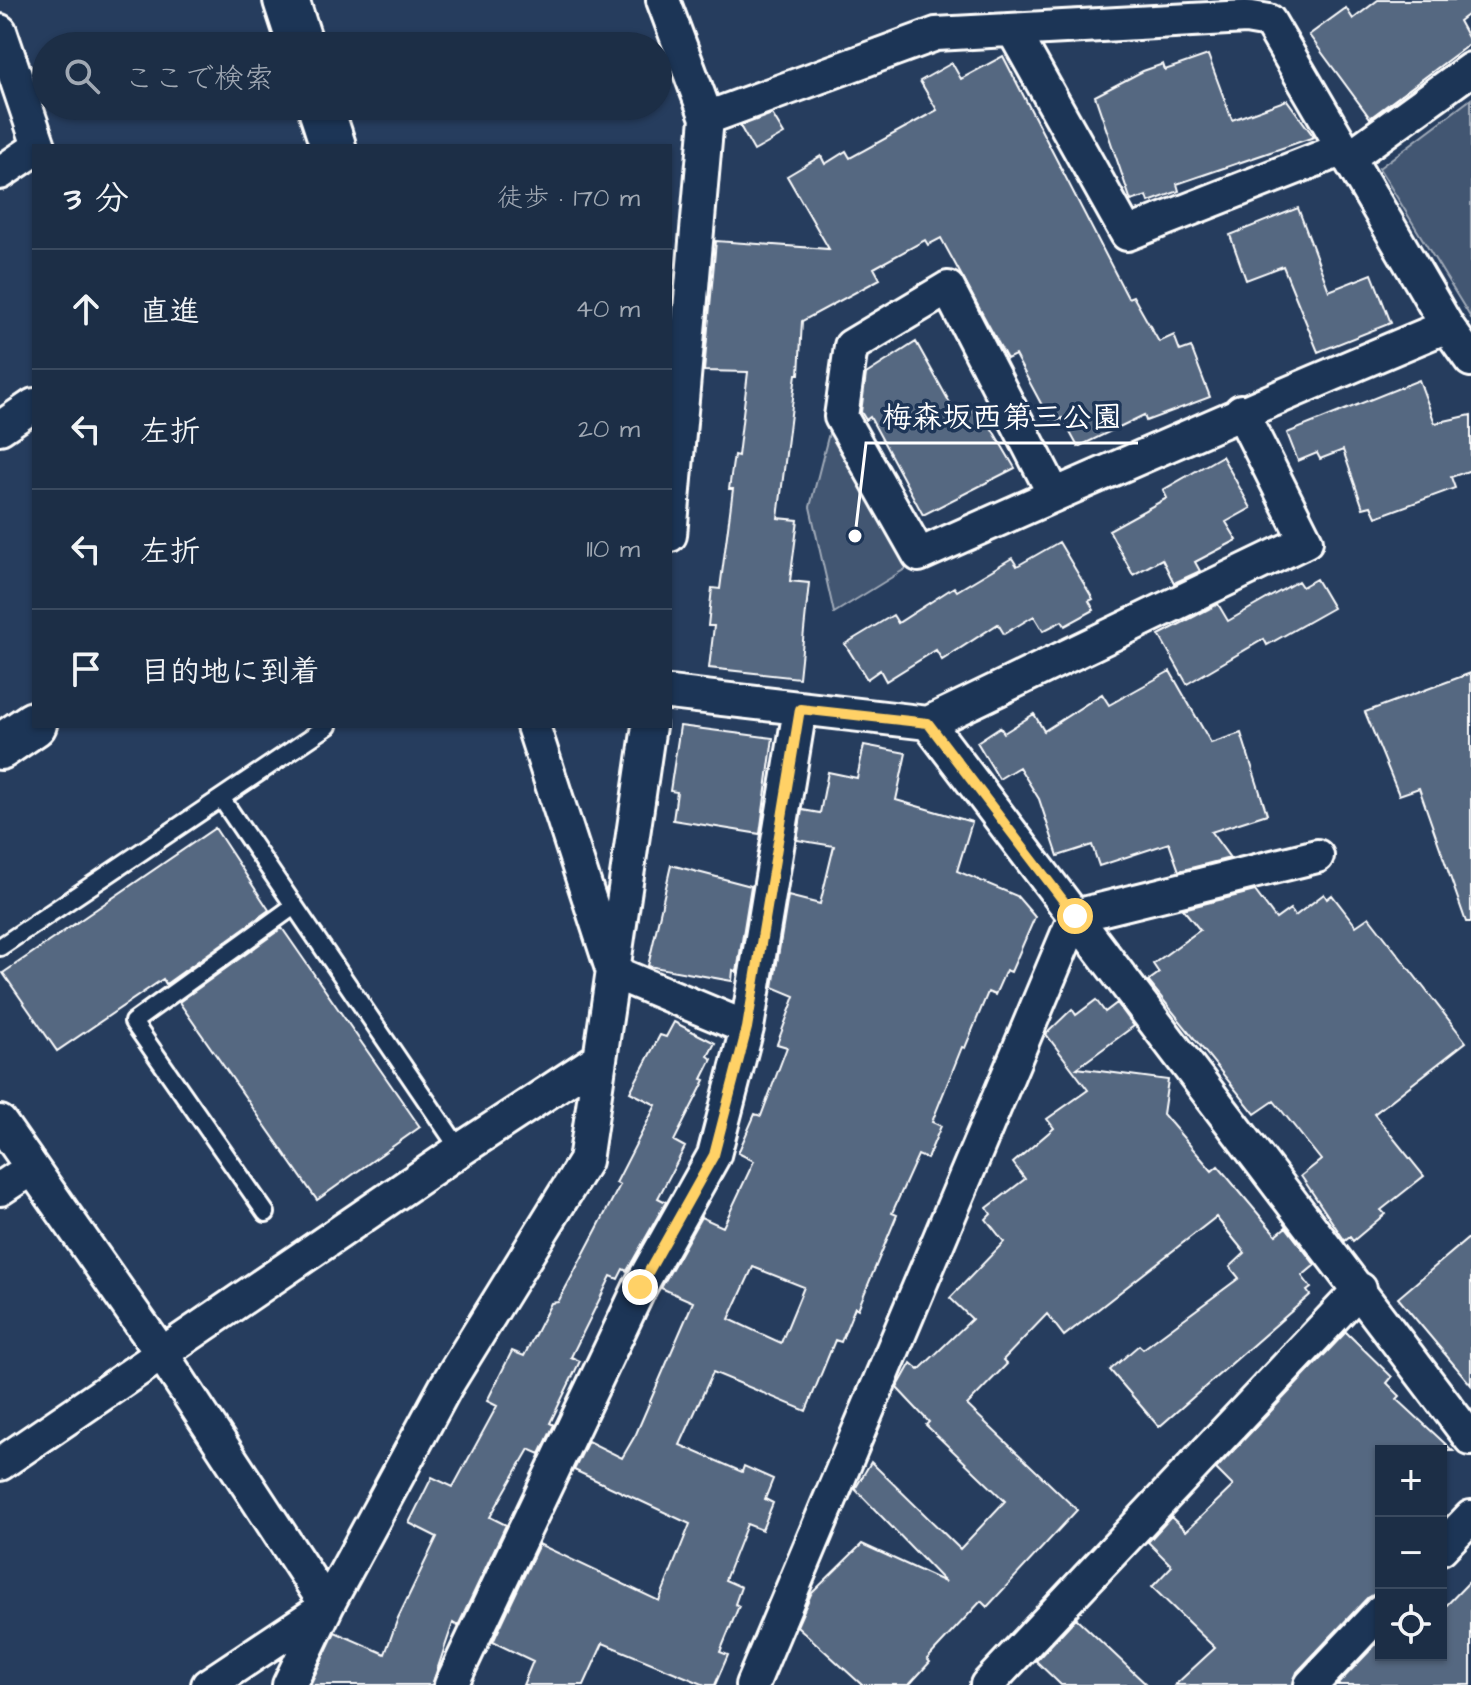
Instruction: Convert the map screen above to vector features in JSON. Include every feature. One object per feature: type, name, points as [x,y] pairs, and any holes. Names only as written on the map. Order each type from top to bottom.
[{"type":"street","points":[[286,0],[296,32]]},
{"type":"street","points":[[663,0],[707,118],[682,284],[672,493]]},
{"type":"street","points":[[707,118],[936,34],[1014,32],[1244,9],[1269,21],[1447,326],[1471,360]]},
{"type":"street","points":[[0,31],[38,144]]},
{"type":"street","points":[[1014,32],[1127,234],[1345,153],[1471,69]]},
{"type":"street","points":[[325,120],[332,144]]},
{"type":"street","points":[[0,173],[32,151]]},
{"type":"street","points":[[1054,494],[948,288],[851,346],[841,417],[919,555],[1241,411],[1447,326]]},
{"type":"street","points":[[0,428],[32,406]]},
{"type":"street","points":[[672,693],[928,723],[1306,541],[1241,411]]},
{"type":"street","points":[[451,1685],[640,1287],[714,1155],[747,1028],[800,709]]},
{"type":"street","points":[[928,723],[1471,1439]]},
{"type":"street","points":[[0,747],[32,725]]},
{"type":"street","points":[[534,728],[613,972],[747,1028]]},
{"type":"street","points":[[289,1685],[327,1606],[446,1386],[585,1161],[649,728]]},
{"type":"street","points":[[1075,916],[1317,856]]},
{"type":"street","points":[[752,1685],[1075,916]]},
{"type":"street","points":[[0,1464],[600,1058]]},
{"type":"street","points":[[0,1122],[162,1354],[327,1606]]},
{"type":"street","points":[[0,1189],[32,1168]]},
{"type":"street","points":[[987,1685],[1360,1289]]},
{"type":"street","points":[[1447,1542],[1471,1517]]},
{"type":"street","points":[[208,1685],[327,1606]]},
{"type":"street","points":[[1311,1685],[1375,1617]]},
{"type":"lane","points":[[0,947],[325,728]]},
{"type":"lane","points":[[221,798],[460,1150]]},
{"type":"lane","points":[[266,1213],[133,1022],[294,906]]},
{"type":"shaded area","points":[[1471,99],[1471,318],[1379,168]]},
{"type":"shaded area","points":[[830,429],[910,566],[834,613],[810,507]]},
{"type":"building","points":[[1378,0],[1471,0],[1471,12],[1459,21],[1471,43],[1370,118],[1309,35],[1346,8],[1353,19]]},
{"type":"building","points":[[1208,55],[1232,120],[1287,100],[1314,137],[1177,184],[1179,191],[1149,202],[1147,196],[1131,201],[1095,96],[1143,71],[1163,64],[1165,70]]},
{"type":"building","points":[[1003,56],[1128,298],[1133,296],[1159,342],[1174,335],[1180,351],[1191,347],[1210,397],[1146,421],[1144,415],[1078,447],[1062,418],[1052,424],[1015,355],[1007,359],[941,238],[928,245],[925,240],[874,268],[880,279],[802,321],[799,374],[796,374],[778,518],[798,520],[790,581],[809,583],[799,678],[709,668],[714,626],[708,626],[712,588],[720,589],[733,489],[729,489],[734,455],[738,456],[748,372],[704,371],[716,241],[829,249],[787,176],[821,156],[825,164],[846,151],[850,158],[937,110],[920,81],[952,63],[961,79]]},
{"type":"building","points":[[772,114],[784,134],[754,151],[740,126]]},
{"type":"building","points":[[1298,208],[1329,291],[1372,274],[1391,323],[1318,352],[1283,266],[1246,280],[1230,235]]},
{"type":"building","points":[[916,342],[959,419],[979,407],[1015,468],[923,515],[870,417],[866,420],[861,412],[866,374]]},
{"type":"building","points":[[1419,380],[1435,423],[1471,415],[1471,470],[1451,477],[1455,488],[1376,517],[1371,506],[1363,508],[1343,450],[1320,459],[1317,453],[1298,461],[1287,433]]},
{"type":"building","points":[[1222,456],[1251,508],[1226,522],[1237,540],[1195,562],[1200,571],[1174,583],[1162,559],[1133,575],[1109,530],[1167,498],[1163,490]]},
{"type":"building","points":[[1059,542],[1093,599],[1089,601],[1094,610],[1065,626],[1062,621],[1043,631],[1034,616],[1004,634],[998,624],[942,660],[936,650],[886,681],[880,670],[867,679],[845,644],[893,615],[898,623],[954,587],[957,591],[1012,558],[1017,566]]},
{"type":"building","points":[[1316,579],[1333,608],[1267,645],[1264,639],[1187,684],[1159,635],[1218,604],[1228,621],[1298,581],[1302,587]]},
{"type":"building","points":[[1170,671],[1211,743],[1241,733],[1267,814],[1211,832],[1230,858],[1179,871],[1169,843],[1099,866],[1092,845],[1058,856],[1039,799],[1019,767],[999,779],[977,742],[1000,727],[1004,733],[1034,714],[1044,731],[1102,694],[1109,705]]},
{"type":"building","points":[[1471,673],[1471,922],[1466,922],[1419,788],[1399,795],[1365,712]]},
{"type":"building","points":[[680,726],[773,738],[760,834],[673,820],[677,792],[670,791]]},
{"type":"building","points":[[864,745],[906,753],[896,800],[972,822],[957,871],[1017,896],[1035,917],[1011,972],[1006,970],[995,995],[988,992],[965,1048],[962,1047],[932,1122],[941,1126],[927,1159],[918,1155],[892,1213],[897,1215],[858,1309],[855,1307],[841,1342],[835,1340],[806,1411],[713,1372],[680,1445],[742,1472],[744,1466],[773,1479],[765,1499],[773,1503],[762,1530],[747,1524],[725,1580],[741,1587],[735,1604],[739,1606],[720,1652],[728,1655],[715,1685],[705,1685],[603,1643],[584,1685],[523,1685],[533,1661],[493,1642],[539,1544],[659,1601],[690,1524],[574,1470],[588,1441],[622,1458],[636,1434],[693,1302],[661,1288],[701,1217],[723,1227],[754,1161],[738,1153],[755,1114],[761,1116],[787,1047],[777,1044],[795,996],[773,987],[788,896],[820,904],[834,846],[797,840],[802,810],[820,813],[828,772],[857,778]],"holes":[[[753,1267],[804,1287],[781,1343],[729,1319]]]},
{"type":"building","points":[[215,828],[269,910],[166,984],[163,979],[57,1051],[3,973]]},
{"type":"building","points":[[671,865],[751,886],[737,972],[733,970],[732,981],[648,966]]},
{"type":"building","points":[[1255,891],[1276,919],[1290,909],[1295,916],[1324,894],[1327,899],[1332,895],[1356,926],[1369,917],[1466,1042],[1374,1114],[1424,1176],[1381,1210],[1385,1214],[1353,1241],[1350,1237],[1345,1241],[1301,1176],[1321,1160],[1274,1101],[1255,1114],[1148,981],[1159,973],[1153,964],[1200,930],[1183,909]]},
{"type":"building","points":[[282,928],[420,1127],[317,1200],[179,1002]]},
{"type":"building","points":[[1096,1000],[1105,1012],[1117,1003],[1134,1026],[1077,1068],[1168,1080],[1163,1114],[1212,1171],[1218,1166],[1276,1235],[1286,1227],[1315,1265],[1302,1276],[1311,1288],[1307,1291],[1310,1295],[1159,1427],[1110,1370],[1139,1345],[1143,1349],[1239,1278],[1230,1267],[1245,1253],[1216,1217],[1064,1336],[1047,1314],[1003,1360],[1007,1364],[967,1405],[1077,1510],[987,1607],[981,1601],[927,1659],[930,1662],[909,1685],[862,1685],[797,1626],[811,1594],[862,1544],[945,1582],[855,1489],[871,1462],[960,1549],[1005,1501],[926,1425],[929,1422],[897,1388],[911,1363],[919,1370],[972,1319],[950,1298],[1004,1242],[986,1219],[991,1214],[987,1208],[1025,1179],[1013,1163],[1054,1128],[1047,1119],[1088,1090],[1046,1034],[1072,1009],[1076,1015]]},
{"type":"building","points":[[674,1022],[715,1043],[708,1056],[712,1059],[702,1079],[705,1080],[674,1141],[685,1147],[658,1198],[666,1202],[627,1271],[623,1269],[618,1279],[611,1276],[571,1357],[580,1361],[550,1423],[554,1425],[540,1454],[529,1449],[490,1517],[506,1525],[458,1626],[453,1623],[432,1685],[310,1685],[335,1632],[385,1654],[398,1618],[437,1537],[409,1523],[432,1477],[453,1487],[497,1406],[487,1401],[512,1351],[524,1356],[551,1303],[558,1302],[571,1278],[620,1185],[616,1183],[656,1105],[630,1092],[660,1035],[666,1037]]},
{"type":"building","points":[[1471,1236],[1471,1385],[1398,1298]]},
{"type":"building","points":[[1346,1332],[1392,1377],[1387,1383],[1400,1396],[1397,1399],[1447,1445],[1375,1445],[1375,1595],[1367,1598],[1297,1672],[1293,1685],[1175,1685],[1215,1648],[1152,1587],[1172,1566],[1148,1542],[1171,1517],[1186,1531],[1233,1486],[1216,1469]]},
{"type":"building","points":[[1471,1580],[1471,1685],[1337,1685],[1375,1645],[1375,1661],[1447,1661],[1447,1605]]},
{"type":"building","points":[[1076,1618],[1147,1685],[1061,1685],[1036,1661]]},
{"type":"place","name":"梅森坂西第三公園","points":[[855,536]]},
{"type":"route","points":[[640,1287],[700,1185],[714,1155],[747,1028],[800,709],[928,723],[1075,916]]}]
